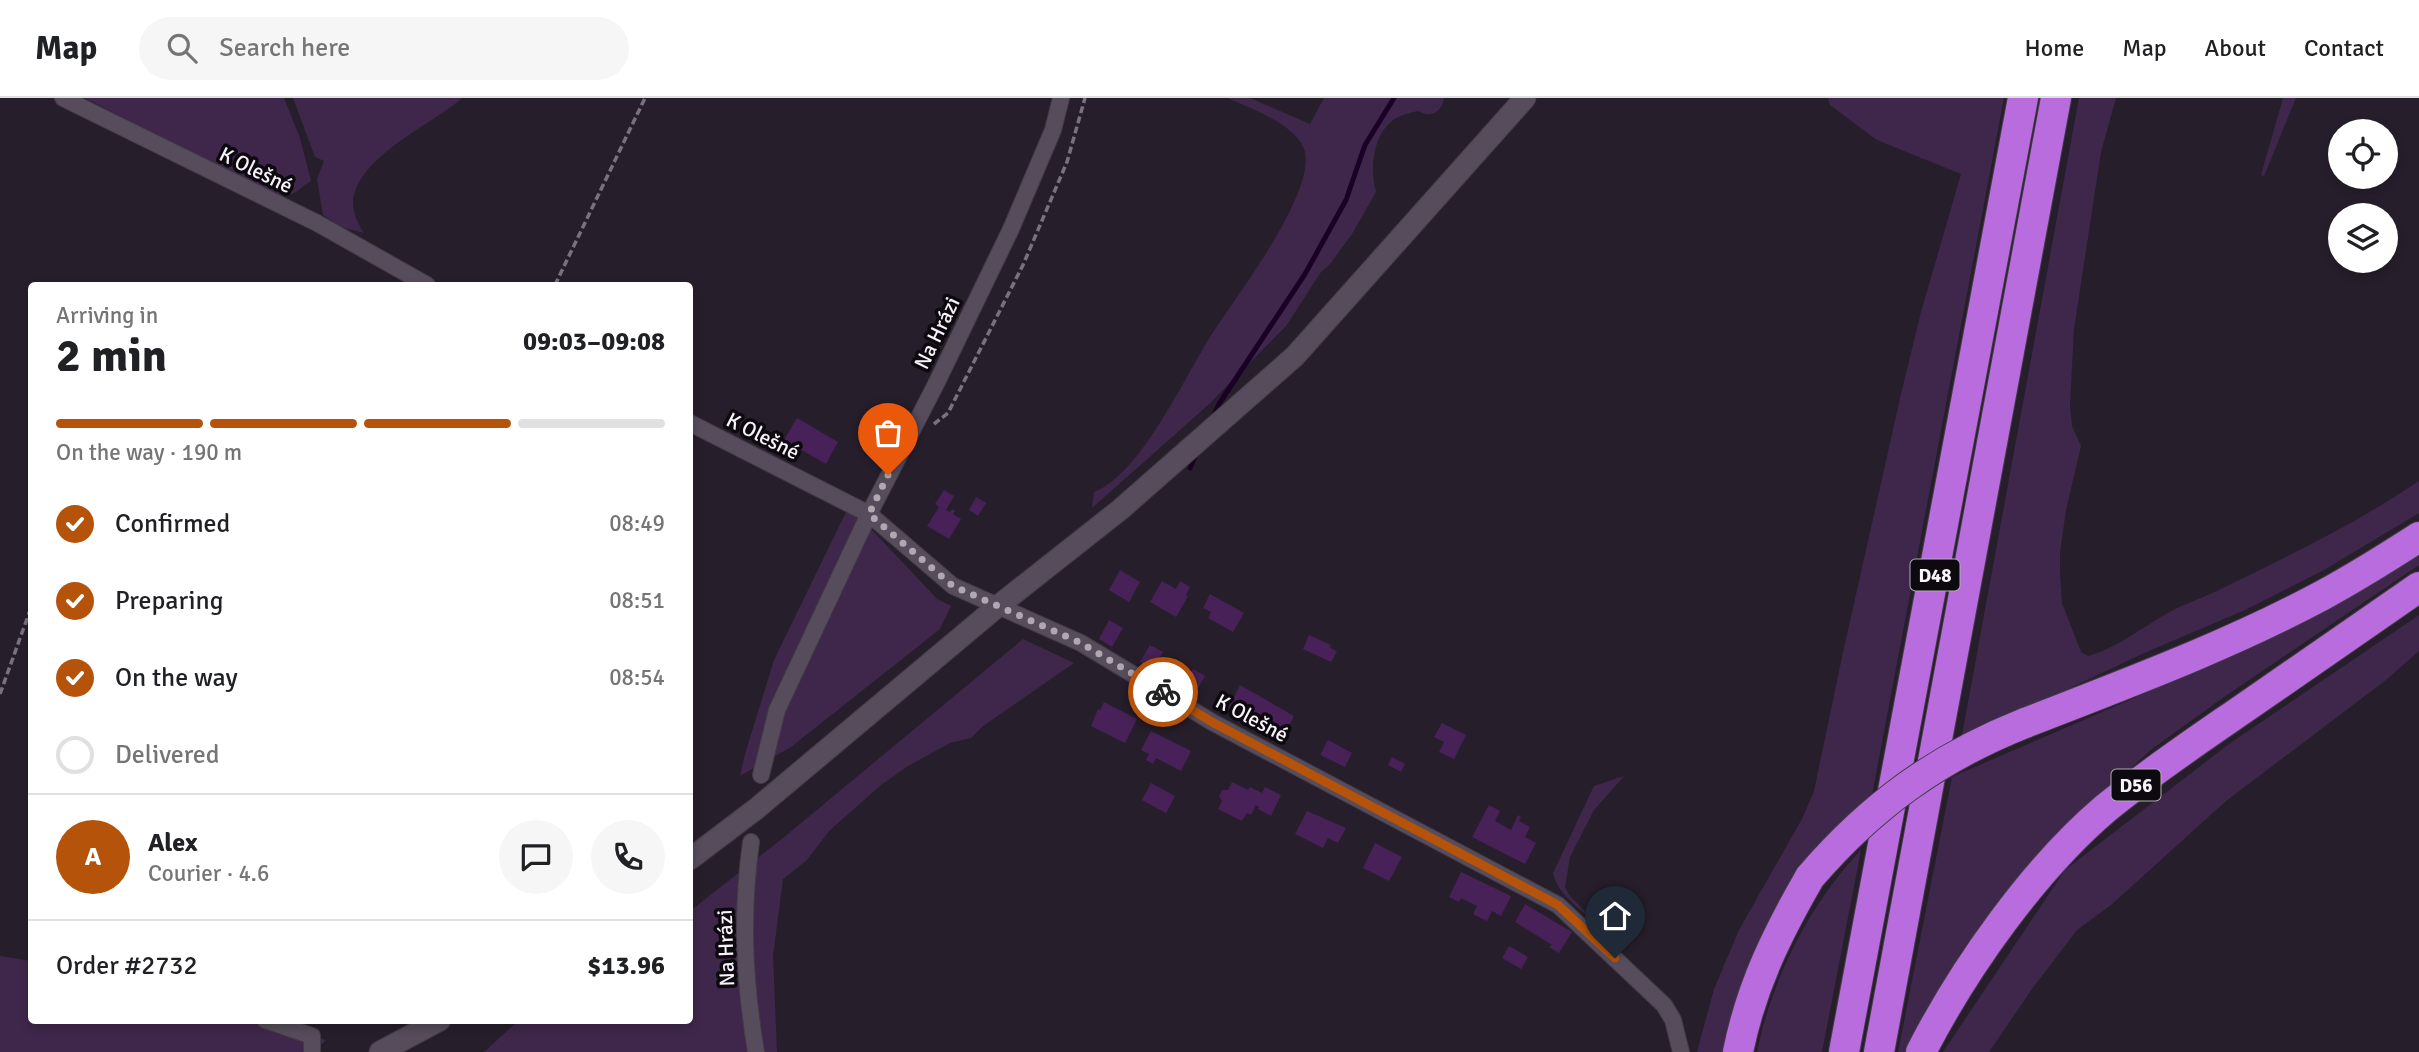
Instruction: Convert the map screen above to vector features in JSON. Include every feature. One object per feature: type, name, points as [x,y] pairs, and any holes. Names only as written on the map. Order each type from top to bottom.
[{"type":"highway","name":"D48","points":[[1844,1052],[2023,98]]},
{"type":"highway","name":"D48","points":[[1879,1052],[2056,98]]},
{"type":"highway","points":[[1738,1052],[1755,990],[1776,936],[1810,877],[1855,828],[1907,785],[1964,750],[2249,631],[2323,595],[2419,537]]},
{"type":"highway","name":"D56","points":[[1921,1052],[1940,1016],[1982,950],[2048,866],[2105,809],[2160,766],[2419,587]]},
{"type":"street","name":"K Olešné","points":[[63,98],[317,223],[422,282]]},
{"type":"street","name":"Na Hrázi","points":[[761,775],[777,710],[869,514],[1011,229],[1053,130],[1061,98]]},
{"type":"street","points":[[693,857],[767,800],[998,606],[1121,509],[1295,356],[1525,98]]},
{"type":"street","name":"K Olešné","points":[[693,425],[869,514],[953,586],[1081,643],[1212,722],[1558,905],[1664,1005],[1673,1020],[1681,1052]]},
{"type":"street","name":"Na Hrázi","points":[[751,842],[743,920],[746,975],[756,1052]]},
{"type":"street","points":[[277,1024],[314,1036]]},
{"type":"street","points":[[380,1052],[432,1024]]},
{"type":"path","points":[[556,282],[645,98]]},
{"type":"path","points":[[908,436],[937,423],[948,413],[1023,265],[1067,162],[1084,98]]},
{"type":"path","points":[[0,694],[28,616]]},
{"type":"shaded area","points":[[85,98],[284,98],[300,138],[311,181],[295,193],[273,194]]},
{"type":"shaded area","points":[[293,98],[462,98],[398,143],[367,170],[357,186],[353,202],[356,218],[364,233],[341,227],[323,215],[317,179],[324,161],[315,157]]},
{"type":"shaded area","points":[[1228,98],[1250,98],[1310,124],[1324,98],[1444,98],[1435,113],[1408,113],[1385,128],[1374,154],[1376,192],[1352,234],[1321,272],[1286,326],[1207,406],[1092,508],[1094,492],[1112,482],[1129,465],[1162,420],[1214,331],[1272,244],[1298,193],[1305,171],[1305,152],[1301,143],[1294,134],[1273,119]]},
{"type":"shaded area","points":[[1828,98],[2004,98],[1872,795],[1811,861],[1775,912],[1743,980],[1723,1052],[1697,1052],[1714,989],[1739,930],[1803,817],[1814,791],[1901,394],[1921,312],[1961,174],[1877,140],[1830,105]]},
{"type":"shaded area","points":[[2079,98],[2116,98],[2101,152],[2074,329],[2070,405],[2072,426],[2081,446],[2066,510],[2060,574],[2062,603],[2081,652],[2088,656],[2112,647],[2177,608],[2327,536],[2419,481],[2419,513],[2324,570],[2245,610],[1962,735]]},
{"type":"shaded area","points":[[2283,98],[2296,98],[2264,176],[2261,175]]},
{"type":"shaded area","points":[[847,510],[874,532],[937,599],[951,606],[940,629],[791,747],[740,776],[774,660]]},
{"type":"shaded area","points":[[2419,555],[2419,565],[2152,749],[2040,851],[1961,952],[1906,1052],[1898,1052],[1952,777],[2248,646],[2306,618]]},
{"type":"shaded area","points":[[2419,615],[2419,651],[2386,680],[2226,801],[2111,905],[2077,930],[1989,1052],[1943,1052],[2065,870],[2229,744]]},
{"type":"shaded area","points":[[1023,639],[1074,663],[983,726],[971,738],[950,743],[908,766],[881,785],[829,831],[807,860],[783,879],[773,956],[777,1052],[484,1052],[515,1024],[693,1024],[693,909],[783,838]]},
{"type":"shaded area","points":[[1624,776],[1594,810],[1570,857],[1565,887],[1569,895],[1594,921],[1564,894],[1553,873],[1594,786]]},
{"type":"shaded area","points":[[1861,850],[1822,1052],[1757,1052],[1772,997],[1795,944],[1825,894]]},
{"type":"shaded area","points":[[0,956],[28,961],[28,1024],[272,1024],[326,1040],[314,1052],[0,1052]]},
{"type":"building","points":[[797,418],[838,442],[826,464],[784,440]]},
{"type":"building","points":[[944,490],[954,496],[946,510],[950,512],[952,509],[955,511],[953,514],[961,519],[949,539],[927,526],[939,507],[935,504]]},
{"type":"building","points":[[976,497],[986,503],[978,516],[969,510]]},
{"type":"building","points":[[1120,570],[1140,582],[1129,602],[1109,590]]},
{"type":"building","points":[[1162,581],[1176,589],[1180,581],[1190,587],[1176,617],[1150,602]]},
{"type":"building","points":[[1210,594],[1244,613],[1233,632],[1208,618],[1211,612],[1203,608]]},
{"type":"building","points":[[1109,620],[1123,628],[1112,647],[1099,639]]},
{"type":"building","points":[[1309,635],[1331,645],[1330,648],[1337,651],[1331,662],[1303,649]]},
{"type":"building","points":[[1150,645],[1163,652],[1152,670],[1140,662]]},
{"type":"building","points":[[1193,669],[1205,676],[1195,694],[1182,686]]},
{"type":"building","points":[[1240,685],[1294,716],[1282,739],[1228,709]]},
{"type":"building","points":[[1104,702],[1137,719],[1125,743],[1091,726]]},
{"type":"building","points":[[1442,723],[1466,735],[1454,759],[1439,752],[1444,742],[1434,737]]},
{"type":"building","points":[[1151,731],[1191,751],[1181,771],[1156,758],[1153,764],[1146,760],[1149,754],[1141,750]]},
{"type":"building","points":[[1328,740],[1352,753],[1345,767],[1320,755]]},
{"type":"building","points":[[1392,757],[1405,764],[1401,772],[1388,765]]},
{"type":"building","points":[[1232,782],[1262,793],[1265,787],[1281,795],[1271,816],[1256,805],[1251,815],[1247,813],[1242,821],[1218,809],[1222,801],[1219,796],[1222,790],[1228,790]]},
{"type":"building","points":[[1151,783],[1175,796],[1166,813],[1142,800]]},
{"type":"building","points":[[1489,805],[1500,811],[1495,821],[1511,830],[1518,815],[1521,817],[1519,821],[1530,827],[1525,837],[1536,843],[1525,864],[1472,837]]},
{"type":"building","points":[[1307,811],[1346,828],[1338,843],[1328,838],[1323,848],[1295,834]]},
{"type":"building","points":[[1375,843],[1402,857],[1389,881],[1363,868]]},
{"type":"building","points":[[1461,872],[1511,896],[1501,916],[1492,911],[1487,921],[1473,914],[1477,906],[1461,898],[1459,902],[1449,897]]},
{"type":"building","points":[[1525,904],[1572,932],[1559,953],[1549,947],[1552,945],[1515,922]]},
{"type":"building","points":[[1509,946],[1528,957],[1521,969],[1502,958]]},
{"type":"waterway","points":[[1213,417],[1305,274],[1346,200],[1365,145],[1394,98]]},
{"type":"waterway","points":[[1190,468],[1197,452]]},
{"type":"way so far","points":[[888,475],[869,514],[953,586],[1081,643],[1163,692]]},
{"type":"route","points":[[1163,692],[1212,722],[1558,905],[1615,958]]}]
